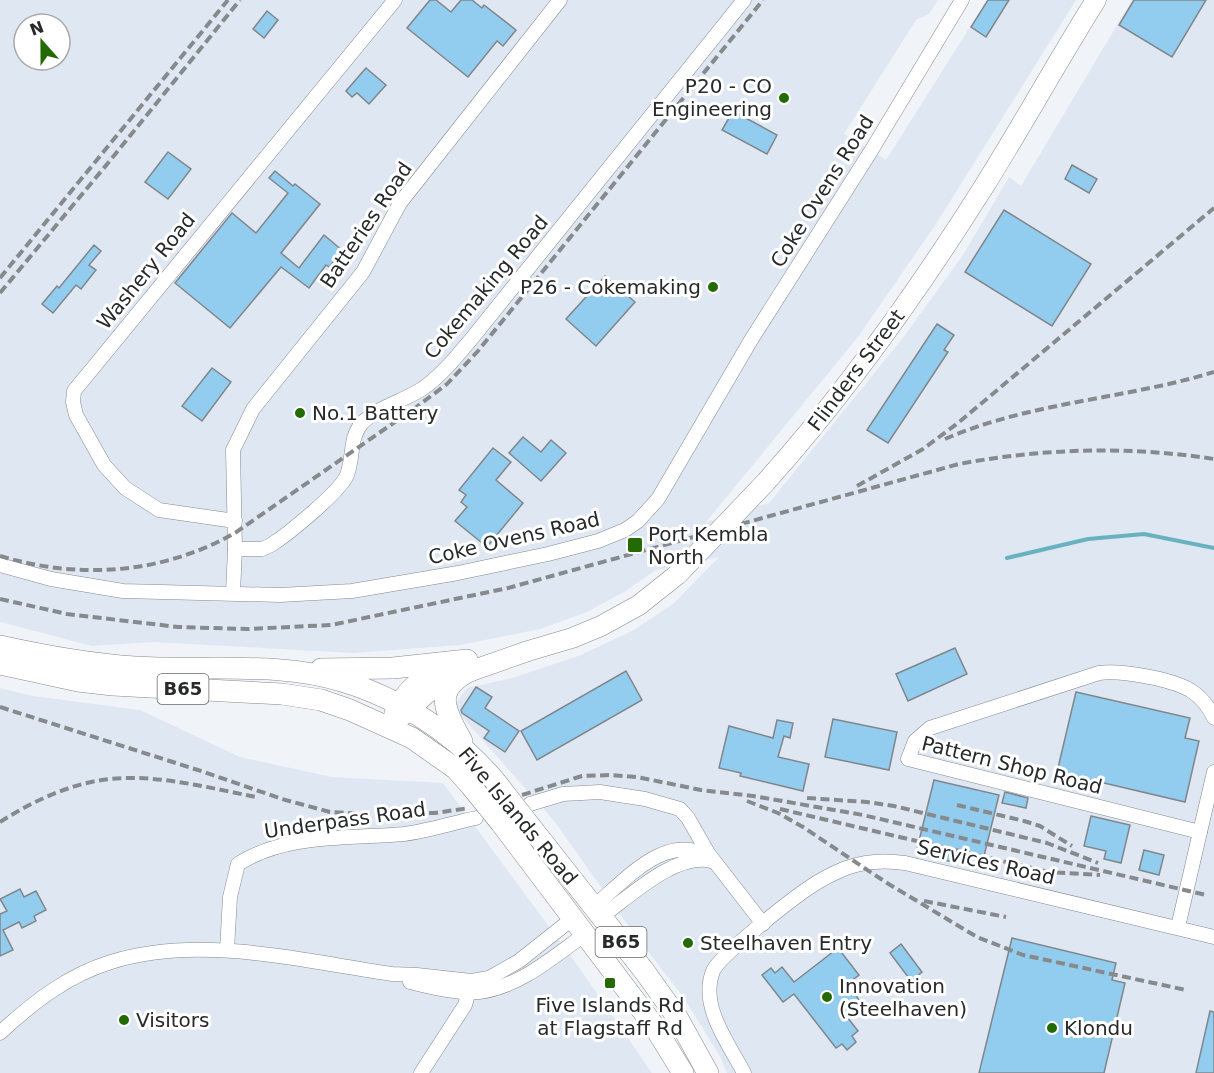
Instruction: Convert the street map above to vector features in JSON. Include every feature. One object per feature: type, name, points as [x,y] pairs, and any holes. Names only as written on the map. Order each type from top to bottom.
[{"type":"main road","name":"Five Islands Road","points":[[0,646],[77,662],[124,666],[282,670],[323,676],[363,689],[404,707],[440,729],[471,754],[495,781],[527,811],[597,912],[645,972],[677,1017],[708,1073]]},
{"type":"main road","name":"Five Islands Road","points":[[0,664],[58,677],[113,685],[304,697],[335,704],[390,727],[429,750],[456,769],[501,823],[654,1026],[683,1073]]},
{"type":"main road","points":[[282,670],[471,664]]},
{"type":"main road","points":[[471,664],[447,689],[444,700],[449,719],[471,754]]},
{"type":"street","name":"Washery Road","points":[[235,521],[159,510],[125,488],[104,465],[76,415],[73,402],[74,391],[395,0]]},
{"type":"street","name":"Batteries Road","points":[[233,593],[235,521],[233,450],[253,409],[363,272],[400,203],[560,0]]},
{"type":"street","name":"Cokemaking Road","points":[[235,549],[262,549],[271,546],[337,490],[348,474],[352,442],[358,428],[375,413],[424,387],[449,364],[744,0]]},
{"type":"street","name":"Coke Ovens Road","points":[[0,565],[51,579],[123,591],[280,596],[351,591],[458,573],[598,541],[625,530],[638,521],[658,499],[751,340],[871,151],[962,0]]},
{"type":"street","name":"Flinders Street","points":[[390,727],[404,707],[471,664],[528,651],[572,638],[601,626],[639,605],[678,574],[764,484],[830,406],[914,292],[984,187],[1096,0]]},
{"type":"street","name":"Pattern Shop Road","points":[[1200,832],[908,759],[915,741],[930,728],[1099,673],[1131,674],[1185,688],[1200,698],[1214,718]]},
{"type":"street","points":[[1178,927],[1214,772]]},
{"type":"street","points":[[527,811],[562,794],[590,792],[622,795],[669,805],[686,814],[716,864]]},
{"type":"street","name":"Underpass Road","points":[[227,950],[230,897],[238,864],[253,855],[275,847],[349,836],[405,834],[476,818]]},
{"type":"street","points":[[597,912],[646,863],[667,851],[679,849],[694,851],[709,857],[763,924]]},
{"type":"street","name":"Services Road","points":[[744,1073],[714,1016],[710,993],[713,970],[730,951],[810,887],[858,864],[880,861],[904,863],[1214,937]]},
{"type":"street","points":[[470,986],[489,978],[578,927]]},
{"type":"street","points":[[1,1032],[40,997],[110,962],[154,952],[227,950],[392,974],[413,982],[470,986],[490,990],[514,981],[540,967],[578,927]]},
{"type":"street","points":[[421,1073],[465,1005],[470,986]]},
{"type":"shaded area","points":[[0,0],[938,0],[929,14],[916,20],[844,134],[886,160],[987,0],[1076,0],[936,224],[858,337],[706,522],[769,503],[902,339],[963,255],[1009,177],[1021,186],[1132,0],[1214,0],[1214,1073],[727,1073],[721,1058],[684,998],[627,924],[555,822],[455,709],[458,700],[467,688],[512,678],[581,655],[632,631],[673,604],[719,557],[656,570],[624,592],[587,612],[540,629],[460,645],[353,653],[154,642],[92,646],[0,622]]},
{"type":"shaded area","points":[[0,688],[33,696],[140,710],[240,757],[332,777],[443,783],[578,966],[652,1073],[0,1073]]},
{"type":"building","points":[[430,0],[436,0],[451,12],[461,0],[472,0],[482,8],[484,5],[516,30],[503,46],[497,41],[468,77],[407,28]]},
{"type":"building","points":[[988,0],[1009,0],[986,37],[971,27]]},
{"type":"building","points":[[1134,0],[1206,0],[1172,57],[1119,25]]},
{"type":"building","points":[[267,11],[278,20],[264,38],[253,29]]},
{"type":"building","points":[[366,68],[386,85],[369,104],[357,93],[352,97],[346,91]]},
{"type":"building","points":[[733,111],[777,135],[767,154],[722,130]]},
{"type":"building","points":[[168,152],[191,169],[168,199],[145,182]]},
{"type":"building","points":[[1072,165],[1097,179],[1089,193],[1065,179]]},
{"type":"building","points":[[275,171],[320,204],[281,253],[299,268],[324,235],[343,251],[329,267],[326,265],[309,288],[281,267],[230,328],[175,283],[232,213],[256,233],[288,193],[269,178]]},
{"type":"building","points":[[1004,210],[1091,264],[1052,326],[965,272]]},
{"type":"building","points":[[94,245],[101,251],[89,265],[96,270],[81,289],[76,285],[53,313],[42,304],[57,286],[59,288]]},
{"type":"building","points":[[605,276],[635,302],[596,346],[566,319]]},
{"type":"building","points":[[937,324],[954,335],[944,350],[948,352],[888,443],[867,430]]},
{"type":"building","points":[[212,368],[231,382],[202,421],[182,406]]},
{"type":"building","points":[[523,437],[541,452],[551,440],[566,453],[541,481],[509,453]]},
{"type":"building","points":[[493,448],[511,462],[496,480],[523,503],[487,547],[455,521],[467,507],[461,502],[466,495],[459,490]]},
{"type":"building","points":[[955,648],[967,674],[908,701],[896,674]]},
{"type":"building","points":[[626,671],[642,700],[537,760],[521,731]]},
{"type":"building","points":[[476,687],[492,697],[485,708],[519,731],[505,752],[484,738],[489,731],[462,713],[461,710]]},
{"type":"building","points":[[1076,692],[1190,718],[1185,738],[1199,741],[1185,802],[1057,772]]},
{"type":"building","points":[[833,719],[897,732],[889,770],[825,757]]},
{"type":"building","points":[[777,720],[793,723],[790,738],[784,736],[778,757],[809,764],[803,791],[740,776],[741,773],[719,768],[729,726],[773,738]]},
{"type":"building","points":[[934,780],[999,795],[984,856],[960,850],[957,863],[916,853]]},
{"type":"building","points":[[1005,792],[1028,798],[1026,808],[1002,803]]},
{"type":"building","points":[[1091,816],[1130,825],[1121,863],[1104,859],[1106,851],[1084,846]]},
{"type":"building","points":[[1144,850],[1164,855],[1159,875],[1139,870]]},
{"type":"building","points":[[20,889],[24,897],[36,891],[46,910],[34,916],[36,921],[22,928],[19,922],[3,930],[13,950],[0,956],[0,914],[7,911],[0,899]]},
{"type":"building","name":"Klondu","points":[[1012,938],[1116,963],[1112,980],[1125,983],[1104,1073],[979,1073]]},
{"type":"building","points":[[901,944],[922,972],[911,981],[890,953]]},
{"type":"building","name":"Innovation (Steelhaven)","points":[[838,948],[859,975],[847,984],[860,1001],[844,1013],[858,1031],[852,1036],[856,1042],[847,1050],[842,1044],[836,1048],[794,994],[783,1002],[762,975],[771,968],[775,973],[782,967],[794,982]]},
{"type":"building","points":[[1210,1011],[1214,1012],[1214,1073],[1196,1073]]},
{"type":"waterway","points":[[1007,558],[1088,539],[1144,534],[1214,548]]},
{"type":"railway","points":[[0,278],[228,0]]},
{"type":"railway","points":[[0,293],[240,0]]},
{"type":"railway","points":[[0,556],[30,564],[90,570],[150,565],[179,557],[207,547],[235,533],[415,408],[447,384],[478,351],[763,0]]},
{"type":"railway","points":[[857,486],[923,449],[958,423],[1214,208]]},
{"type":"railway","points":[[945,439],[1011,417],[1147,389],[1214,372]]},
{"type":"railway","points":[[0,599],[67,614],[178,627],[248,629],[331,625],[508,588],[959,464],[1023,455],[1086,451],[1150,452],[1214,459]]},
{"type":"railway","points":[[0,707],[282,799],[330,812],[435,813],[469,808]]},
{"type":"railway","points":[[522,795],[582,776],[637,777],[701,790],[753,796],[863,815],[1206,895]]},
{"type":"railway","points":[[0,822],[53,794],[81,784],[110,779],[165,780],[256,797]]},
{"type":"railway","points":[[807,798],[894,806],[1047,843],[1098,863]]},
{"type":"railway","points":[[747,801],[778,813],[803,827],[887,883],[977,937],[1023,955],[1186,990]]},
{"type":"railway","points":[[957,805],[1040,826],[1072,846]]},
{"type":"railway","points":[[780,809],[1049,872],[1100,875]]},
{"type":"railway","points":[[924,901],[1006,917]]},
{"type":"place","name":"P20 - CO Engineering","points":[[784,98]]},
{"type":"place","name":"P26 - Cokemaking","points":[[713,287]]},
{"type":"place","name":"No.1 Battery","points":[[300,413]]},
{"type":"place","name":"Port Kembla North","points":[[635,545]]},
{"type":"place","name":"Steelhaven Entry","points":[[688,943]]},
{"type":"place","name":"Five Islands Rd at Flagstaff Rd","points":[[610,983]]},
{"type":"place","name":"Innovation (Steelhaven)","points":[[827,997]]},
{"type":"place","name":"Visitors","points":[[124,1020]]},
{"type":"place","name":"Klondu","points":[[1052,1028]]}]
